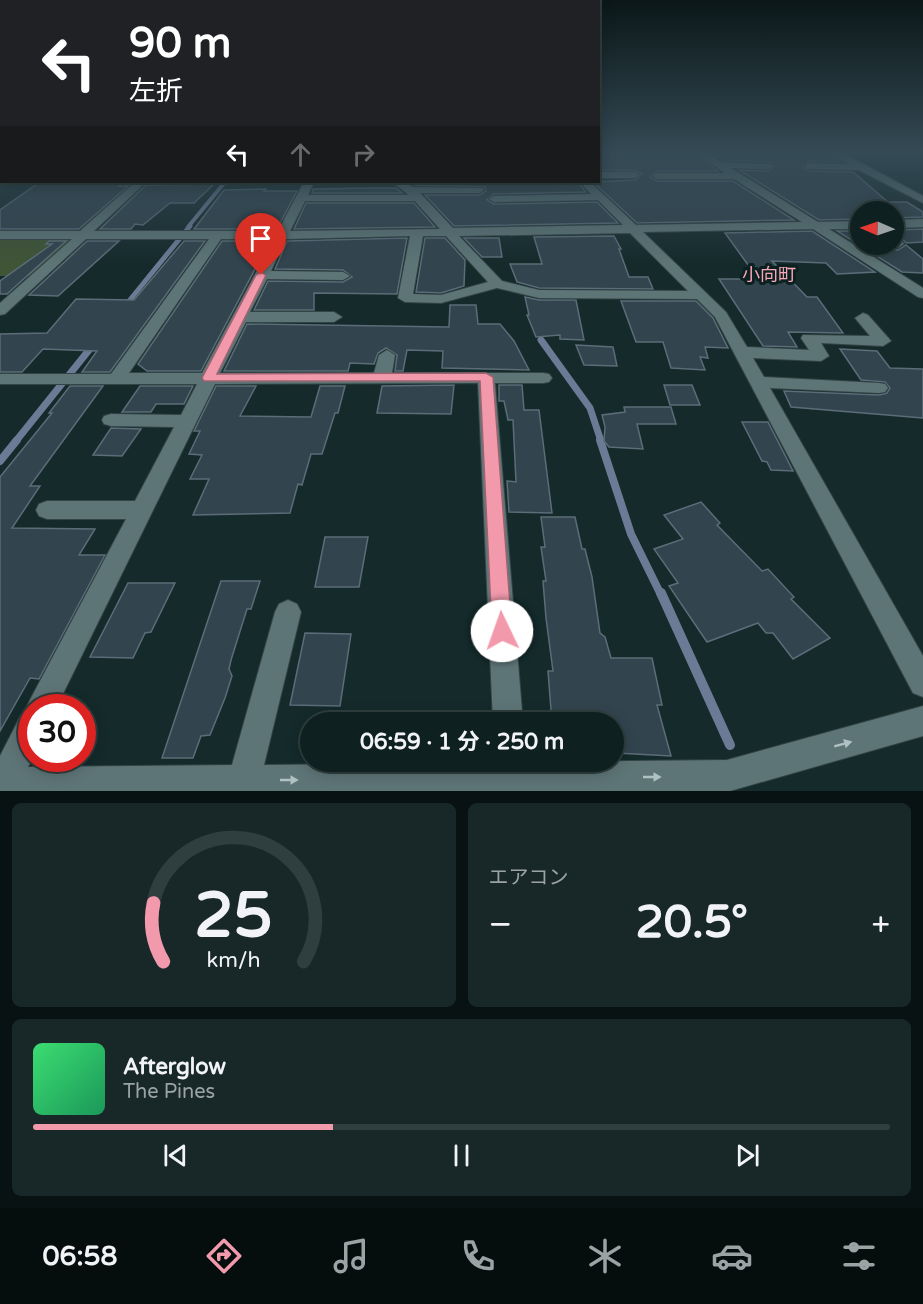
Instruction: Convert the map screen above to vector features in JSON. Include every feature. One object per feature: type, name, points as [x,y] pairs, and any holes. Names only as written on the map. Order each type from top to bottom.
[{"type":"street","points":[[0,311],[132,190]]},
{"type":"street","points":[[48,694],[305,190],[414,194],[479,190]]},
{"type":"street","points":[[408,190],[497,284]]},
{"type":"street","points":[[593,190],[721,315],[923,683]]},
{"type":"street","points":[[757,190],[923,294]]},
{"type":"street","points":[[904,190],[923,200]]},
{"type":"street","points":[[494,199],[601,197]]},
{"type":"street","points":[[904,224],[923,224]]},
{"type":"street","points":[[0,235],[217,236],[850,225]]},
{"type":"street","points":[[417,233],[405,298],[441,299],[497,284],[540,294],[701,295]]},
{"type":"street","points":[[116,379],[217,236]]},
{"type":"street","points":[[842,244],[850,244]]},
{"type":"street","points":[[261,275],[344,276]]},
{"type":"street","points":[[240,317],[334,317]]},
{"type":"street","points":[[741,352],[822,356],[809,338],[883,341],[863,318]]},
{"type":"street","points":[[382,377],[387,355]]},
{"type":"street","points":[[486,377],[507,712]]},
{"type":"street","points":[[0,379],[543,378]]},
{"type":"street","points":[[757,382],[879,388]]},
{"type":"street","points":[[111,420],[187,421]]},
{"type":"street","points":[[47,510],[142,510]]},
{"type":"street","points":[[244,780],[288,612]]},
{"type":"street","points":[[18,753],[1,785],[244,780],[511,780],[727,776],[923,721]]},
{"type":"green space","points":[[0,238],[72,238],[73,240],[31,276],[0,276]]},
{"type":"building","points":[[29,190],[124,190],[79,229],[0,229],[0,210]]},
{"type":"building","points":[[141,190],[208,190],[194,203],[170,203],[143,225],[135,224],[131,229],[100,229]]},
{"type":"building","points":[[224,190],[297,191],[277,229],[194,229]]},
{"type":"building","points":[[313,190],[398,190],[402,193],[312,193]]},
{"type":"building","points":[[584,190],[586,192],[494,194],[487,200],[494,204],[597,202],[618,223],[454,226],[425,195],[479,195],[486,191]]},
{"type":"building","points":[[601,190],[747,190],[794,220],[637,223]]},
{"type":"building","points":[[771,190],[874,190],[887,201],[850,201],[850,219],[819,220]]},
{"type":"building","points":[[904,202],[923,212],[923,217],[904,218]]},
{"type":"building","points":[[306,203],[414,203],[435,227],[294,229]]},
{"type":"building","points":[[923,229],[923,242],[906,243],[904,230]]},
{"type":"building","points":[[812,231],[875,272],[837,274],[826,263],[772,261],[807,297],[817,297],[843,333],[788,332],[797,347],[763,346],[719,279],[753,279],[744,270],[751,269],[725,233]]},
{"type":"building","points":[[837,231],[850,231],[850,239]]},
{"type":"building","points":[[614,236],[621,249],[619,249],[629,277],[648,277],[653,289],[539,288],[517,282],[510,264],[542,264],[534,237]]},
{"type":"building","points":[[407,238],[397,294],[314,293],[314,310],[254,310],[268,281],[343,282],[352,277],[343,270],[275,269],[287,241]]},
{"type":"building","points":[[425,238],[445,238],[465,260],[464,286],[441,293],[416,292]]},
{"type":"building","points":[[464,238],[499,238],[502,257],[482,257]]},
{"type":"building","points":[[49,241],[66,241],[7,294],[0,294],[0,281],[52,244],[46,244]]},
{"type":"building","points":[[87,241],[119,241],[58,296],[29,295]]},
{"type":"building","points":[[184,241],[205,241],[110,372],[82,372],[97,351],[43,349],[22,372],[0,372],[0,334],[47,333],[76,299],[134,300]]},
{"type":"building","points":[[222,241],[270,241],[201,371],[147,371],[138,364]]},
{"type":"building","points":[[906,245],[923,259],[923,273],[902,272],[875,255],[904,255]]},
{"type":"building","points":[[525,297],[539,300],[576,300],[584,340],[560,339],[560,335],[536,337],[527,315],[529,315]]},
{"type":"building","points":[[621,301],[696,301],[713,318],[728,348],[705,347],[708,358],[700,357],[705,370],[671,368],[663,342],[636,342]]},
{"type":"building","points":[[450,305],[476,305],[478,324],[500,324],[514,341],[529,370],[442,368],[443,351],[407,350],[403,371],[395,371],[397,355],[386,348],[378,353],[374,364],[350,363],[348,371],[224,371],[247,324],[449,327]]},
{"type":"building","points":[[576,345],[613,347],[617,366],[584,365]]},
{"type":"building","points":[[840,349],[877,351],[890,368],[923,369],[923,418],[791,407],[784,391],[879,395],[887,393],[890,388],[885,382],[861,380]]},
{"type":"building","points":[[454,385],[451,414],[377,413],[382,386]]},
{"type":"building","points":[[499,385],[522,385],[524,410],[539,410],[552,513],[509,512],[507,481],[516,482],[513,420],[508,420],[504,401],[499,401]]},
{"type":"building","points":[[664,385],[692,385],[700,405],[670,405]]},
{"type":"building","points":[[70,386],[103,386],[30,486],[40,486],[12,528],[95,529],[79,555],[105,555],[39,679],[30,678],[21,694],[18,694],[18,699],[0,731],[0,477],[52,413],[49,413]]},
{"type":"building","points":[[140,386],[193,386],[184,404],[156,404],[151,412],[122,412]]},
{"type":"building","points":[[216,386],[256,386],[240,416],[311,417],[320,386],[345,386],[338,413],[335,413],[322,454],[311,454],[302,485],[298,484],[290,513],[193,515],[209,479],[190,479],[202,455],[189,454],[200,431],[194,431]]},
{"type":"building","points":[[624,407],[671,407],[676,424],[637,424],[643,449],[609,447],[604,441],[605,427],[602,415],[625,412]]},
{"type":"building","points":[[742,422],[768,422],[793,471],[771,470],[767,462],[762,461]]},
{"type":"building","points":[[111,428],[141,429],[122,456],[93,455]]},
{"type":"building","points":[[701,502],[720,523],[717,525],[762,571],[768,569],[794,597],[791,599],[830,638],[793,659],[773,633],[766,633],[758,623],[707,642],[669,586],[678,583],[654,549],[683,539],[664,515]]},
{"type":"building","points":[[541,517],[575,517],[582,549],[585,549],[592,577],[600,633],[605,637],[611,658],[652,658],[662,705],[657,705],[671,756],[624,753],[624,712],[551,712],[548,671],[553,671],[546,618],[543,581],[546,581],[541,547],[545,547]]},
{"type":"building","points":[[325,537],[368,537],[359,587],[315,587]]},
{"type":"building","points":[[221,581],[260,581],[251,609],[247,609],[231,660],[229,669],[232,676],[225,698],[210,735],[201,736],[193,758],[162,758]]},
{"type":"building","points":[[128,583],[175,583],[151,632],[145,633],[133,658],[90,657]]},
{"type":"building","points":[[305,633],[351,634],[340,706],[290,705]]},
{"type":"waterway","points":[[188,227],[218,190]]},
{"type":"waterway","points":[[125,306],[190,226]]},
{"type":"waterway","points":[[541,340],[590,408],[601,441]]},
{"type":"waterway","points":[[16,441],[93,345]]},
{"type":"waterway","points":[[0,461],[17,440]]},
{"type":"waterway","points":[[600,440],[631,534],[661,595]]},
{"type":"waterway","points":[[661,593],[730,745]]},
{"type":"district","name":"小向町","points":[[769,275]]},
{"type":"route","points":[[261,275],[208,378],[486,377],[502,631]]}]
